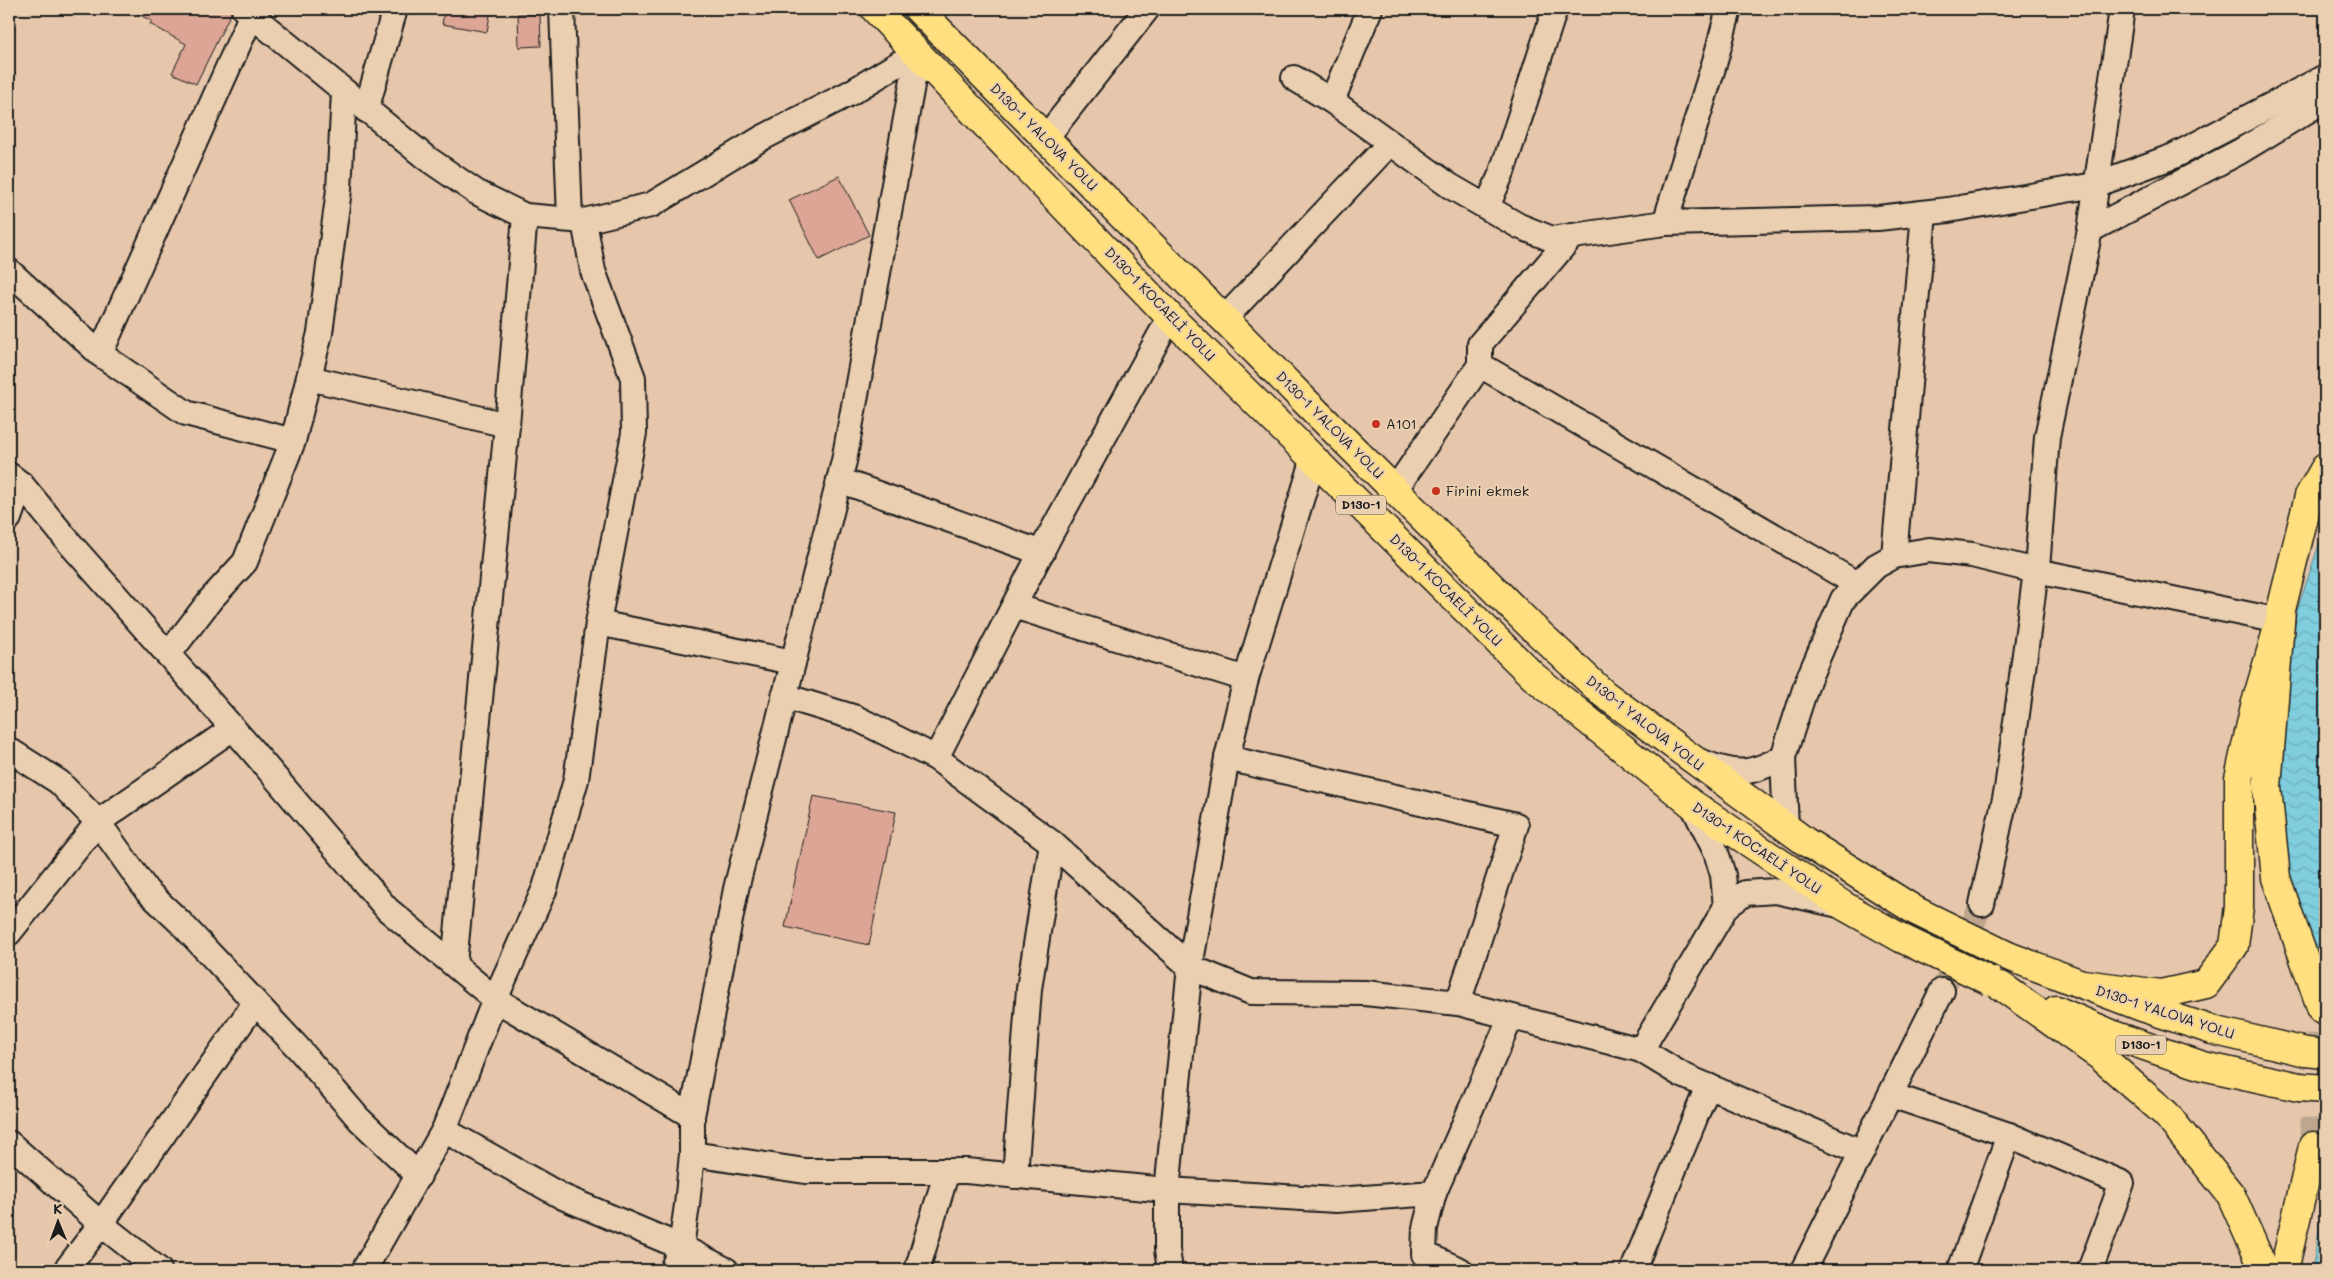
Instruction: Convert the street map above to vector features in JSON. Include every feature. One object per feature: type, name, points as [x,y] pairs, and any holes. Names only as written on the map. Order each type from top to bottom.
[{"type":"main road","name":"D130-1 KOCAELİ YOLU","points":[[875,9],[1170,317],[1533,676],[1692,804],[1844,906],[1901,938],[1996,983]]},
{"type":"main road","name":"D130-1 YALOVA YOLU","points":[[918,9],[1045,139],[1530,625],[1604,694],[1685,755],[1786,828],[1916,911],[2008,956],[2212,1030],[2316,1053]]},
{"type":"main road","points":[[2083,984],[2161,994],[2206,984],[2234,946],[2239,907],[2239,778],[2254,706],[2280,621],[2309,496],[2325,468]]},
{"type":"main road","points":[[2280,621],[2267,787],[2274,860],[2276,878],[2322,1010]]},
{"type":"main road","points":[[1996,983],[2100,1056],[2166,1114],[2231,1195],[2258,1256],[2262,1270]]},
{"type":"main road","name":"D130-1","points":[[1996,983],[2116,1036],[2203,1066],[2312,1088]]},
{"type":"main road","points":[[2284,1270],[2313,1146]]},
{"type":"street","points":[[366,110],[395,9]]},
{"type":"street","points":[[364,1270],[444,1130],[495,998],[545,888],[576,780],[598,623],[634,433],[633,378],[593,271],[577,220],[562,9]]},
{"type":"street","points":[[1045,139],[1147,9]]},
{"type":"street","points":[[1332,101],[1370,9]]},
{"type":"street","points":[[1487,207],[1502,172],[1555,9]]},
{"type":"street","points":[[1665,223],[1729,9]]},
{"type":"street","points":[[1982,904],[2007,789],[2036,571],[2047,437],[2090,230],[2095,185],[2122,9]]},
{"type":"street","points":[[100,354],[248,11],[425,157],[469,187],[525,216],[577,220],[651,205],[762,138],[850,93],[918,52]]},
{"type":"street","points":[[672,1270],[681,1247],[692,1154],[692,1116],[736,889],[839,480],[918,52]]},
{"type":"street","points":[[1294,78],[1332,101],[1450,186],[1518,226],[1552,239],[1665,223],[1869,219],[1924,213],[2095,185],[2174,156],[2325,78]]},
{"type":"street","points":[[168,655],[211,599],[246,562],[293,441],[320,333],[339,190],[344,92]]},
{"type":"street","points":[[2090,230],[2240,152],[2325,100]]},
{"type":"street","points":[[1224,318],[1390,143]]},
{"type":"street","points":[[1894,556],[1924,213]]},
{"type":"street","points":[[454,964],[507,425],[525,216]]},
{"type":"street","points":[[1395,490],[1480,365],[1480,344],[1572,236]]},
{"type":"street","points":[[9,271],[100,354],[186,413],[293,441]]},
{"type":"street","points":[[936,758],[1042,552],[1170,317]]},
{"type":"street","points":[[1480,365],[1857,584]]},
{"type":"street","points":[[309,378],[507,425]]},
{"type":"street","points":[[1170,1270],[1167,1250],[1167,1190],[1190,968],[1227,758],[1246,678],[1314,458]]},
{"type":"street","points":[[15,479],[233,728],[387,909],[495,998],[692,1116]]},
{"type":"street","points":[[9,518],[15,479]]},
{"type":"street","points":[[839,480],[1042,552]]},
{"type":"street","points":[[1786,828],[1783,757],[1808,680],[1842,599],[1876,566],[1894,556],[1929,550],[1972,555],[2036,571],[2280,621]]},
{"type":"street","points":[[1014,606],[1246,678]]},
{"type":"street","points":[[598,623],[793,662]]},
{"type":"street","points":[[784,696],[856,718],[936,758],[1052,844],[1190,968],[1251,992],[1365,993],[1458,1003],[1641,1050],[1682,1075],[1862,1152]]},
{"type":"street","points":[[9,933],[98,822],[233,728]]},
{"type":"street","points":[[9,750],[59,782],[98,822],[147,891],[181,923],[359,1119],[419,1176]]},
{"type":"street","points":[[1685,755],[1722,770],[1740,772],[1761,769],[1783,757]]},
{"type":"street","points":[[1227,758],[1516,825],[1458,1003]]},
{"type":"street","points":[[1692,804],[1716,852],[1723,875],[1726,907]]},
{"type":"street","points":[[1015,1176],[1029,989],[1052,844]]},
{"type":"street","points":[[1641,1050],[1726,907],[1745,893],[1776,891],[1844,906]]},
{"type":"street","points":[[1803,1270],[1942,991]]},
{"type":"street","points":[[66,1270],[102,1224],[255,1003]]},
{"type":"street","points":[[1460,1270],[1423,1262],[1425,1228],[1434,1193],[1511,1017]]},
{"type":"street","points":[[1633,1270],[1708,1086]]},
{"type":"street","points":[[1891,1095],[2009,1135],[2122,1183],[2090,1270]]},
{"type":"street","points":[[444,1130],[563,1197],[681,1247],[726,1270]]},
{"type":"street","points":[[1960,1270],[2009,1135]]},
{"type":"street","points":[[9,1143],[102,1224],[159,1270]]},
{"type":"street","points":[[692,1154],[805,1171],[947,1171],[1167,1190],[1336,1200],[1434,1193]]},
{"type":"street","points":[[917,1270],[947,1171]]},
{"type":"water","points":[[2325,526],[2325,997],[2286,870],[2280,773],[2296,614]]},
{"type":"water","points":[[2325,1197],[2325,1270],[2312,1270]]},
{"type":"building","points":[[128,9],[177,9],[190,15],[193,9],[231,9],[231,13],[196,84],[172,73],[186,44],[150,24],[152,21]]},
{"type":"building","points":[[445,9],[491,9],[487,32],[442,24]]},
{"type":"building","points":[[518,14],[540,14],[541,46],[519,47]]},
{"type":"building","points":[[839,176],[869,235],[819,260],[789,200]]},
{"type":"building","points":[[813,796],[896,812],[869,945],[785,927]]},
{"type":"tunnel","points":[[1942,991],[1982,904]]},
{"type":"tunnel","points":[[2313,1146],[2322,1010]]},
{"type":"place","name":"A101","points":[[1376,424]]},
{"type":"place","name":"Firini ekmek","points":[[1436,491]]}]
